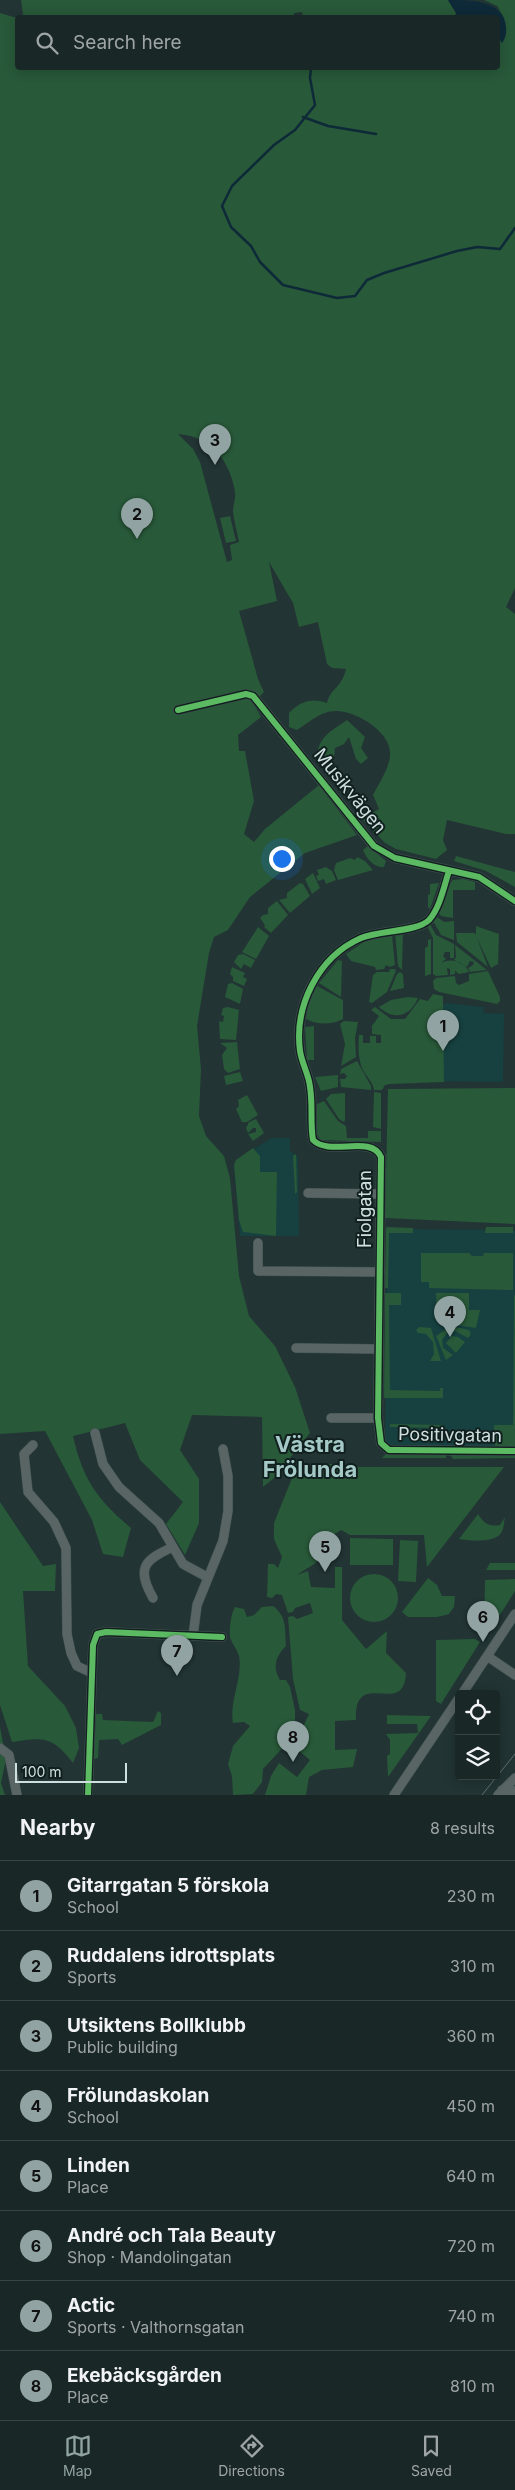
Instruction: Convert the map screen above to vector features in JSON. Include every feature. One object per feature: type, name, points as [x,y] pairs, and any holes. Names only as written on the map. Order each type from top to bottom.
[{"type":"street","name":"Musikvägen","points":[[178,710],[246,694],[253,696],[374,846],[394,858],[478,877],[515,901]]},
{"type":"street","name":"Fiolgatan","points":[[385,1447],[379,1440],[378,1418],[381,1157],[377,1151],[370,1147],[326,1147],[313,1140],[310,1085],[300,1046],[303,1005],[314,982],[326,966],[352,943],[377,933],[420,926],[430,919],[449,871]]},
{"type":"street","points":[[308,1193],[380,1194]]},
{"type":"street","points":[[258,1243],[258,1271],[380,1272]]},
{"type":"street","points":[[296,1348],[379,1348]]},
{"type":"street","points":[[330,1418],[378,1418]]},
{"type":"street","points":[[95,1433],[103,1464],[119,1487],[153,1516],[183,1564],[207,1576]]},
{"type":"street","points":[[34,1445],[24,1454],[27,1487],[33,1500],[54,1522],[66,1548],[66,1604],[70,1647],[77,1666],[92,1673]]},
{"type":"street","name":"Positivgatan","points":[[385,1447],[396,1450],[515,1451]]},
{"type":"street","points":[[194,1636],[197,1605],[207,1576],[223,1542],[228,1511],[228,1476],[223,1448]]},
{"type":"street","points":[[153,1598],[146,1585],[144,1576],[145,1566],[152,1557],[173,1547]]},
{"type":"street","points":[[465,1690],[515,1614]]},
{"type":"street","points":[[88,1795],[94,1638],[101,1632],[222,1637]]},
{"type":"street","points":[[487,1656],[515,1675]]},
{"type":"street","points":[[394,1795],[455,1704]]},
{"type":"street","points":[[0,1748],[9,1755],[17,1795]]},
{"type":"street","points":[[500,1792],[515,1778]]},
{"type":"street","points":[[500,1792],[515,1791]]},
{"type":"shaded area","points":[[448,0],[474,1],[490,5],[501,14],[506,24],[506,35],[502,43],[500,40],[500,15],[456,15]]},
{"type":"shaded area","points":[[447,1003],[483,1007],[484,1013],[504,1014],[503,1082],[411,1081],[405,1029]]},
{"type":"shaded area","points":[[272,1138],[290,1138],[290,1151],[298,1157],[299,1236],[240,1236],[234,1165],[236,1160]]},
{"type":"shaded area","points":[[387,1229],[515,1230],[515,1447],[385,1445]]},
{"type":"green space","points":[[21,0],[448,0],[456,13],[456,15],[302,15],[302,12],[294,13],[294,15],[23,15]]},
{"type":"green space","points":[[484,0],[515,0],[515,588],[506,607],[515,614],[515,834],[506,834],[447,820],[443,840],[447,850],[436,859],[396,849],[385,843],[362,819],[379,809],[373,795],[389,763],[390,752],[388,744],[371,724],[346,712],[326,712],[297,730],[289,727],[289,713],[301,703],[316,700],[327,703],[331,694],[342,680],[346,669],[332,668],[327,664],[318,622],[299,627],[293,603],[269,562],[277,601],[239,611],[258,679],[264,692],[253,703],[261,717],[238,735],[239,751],[245,751],[254,801],[244,834],[254,842],[265,829],[319,785],[357,835],[305,853],[250,897],[228,930],[214,937],[209,953],[197,1026],[201,1069],[199,1116],[206,1136],[224,1156],[230,1178],[239,1276],[249,1316],[275,1346],[295,1387],[310,1433],[274,1478],[263,1487],[262,1417],[192,1415],[180,1450],[199,1479],[199,1523],[185,1555],[166,1524],[183,1502],[140,1460],[125,1423],[73,1436],[82,1465],[93,1488],[109,1508],[131,1528],[123,1557],[103,1554],[92,1520],[45,1431],[0,1434],[0,13],[15,17],[15,70],[500,70],[500,38],[504,18],[497,6]],"holes":[[[178,434],[200,439],[217,452],[223,460],[232,480],[235,494],[233,511],[239,542],[230,545],[232,560],[227,562],[200,462],[193,449]]]},
{"type":"green space","points":[[230,516],[236,541],[226,543],[220,518]]},
{"type":"green space","points":[[347,720],[365,737],[361,748],[368,758],[361,764],[356,759],[349,737],[344,744],[335,748],[334,758],[328,764],[317,760],[322,740]]},
{"type":"green space","points":[[368,846],[386,861],[384,867],[377,866],[368,859],[363,850]]},
{"type":"green space","points":[[456,856],[515,872],[515,887],[486,871],[454,861]]},
{"type":"green space","points":[[357,857],[365,861],[373,870],[338,880],[334,870],[336,863],[350,858],[355,860]]},
{"type":"green space","points":[[326,867],[332,871],[336,880],[326,884],[324,879],[318,881],[316,876],[319,875],[317,870]]},
{"type":"green space","points":[[313,873],[320,888],[312,894],[305,879]]},
{"type":"green space","points":[[463,879],[475,882],[475,890],[453,890],[453,918],[441,916],[439,913],[451,882]]},
{"type":"green space","points":[[300,883],[303,884],[310,896],[290,913],[279,900],[287,898],[287,893]]},
{"type":"green space","points":[[439,883],[430,909],[428,907],[428,895],[430,894],[430,884]]},
{"type":"green space","points":[[277,901],[288,915],[271,933],[264,927],[265,925],[260,918],[268,914],[268,908]]},
{"type":"green space","points":[[437,917],[444,922],[454,921],[454,940],[441,935],[433,921]]},
{"type":"green space","points":[[430,924],[436,935],[454,944],[454,958],[450,958],[450,952],[445,952],[443,956],[446,959],[441,963],[449,960],[461,963],[469,972],[459,974],[455,971],[455,974],[450,975],[450,969],[447,968],[448,975],[436,976],[433,974],[433,938],[427,926]]},
{"type":"green space","points":[[476,926],[499,934],[498,964],[491,968],[476,936]]},
{"type":"green space","points":[[258,927],[269,936],[256,959],[242,952]]},
{"type":"green space","points":[[395,933],[403,933],[402,970],[398,966]]},
{"type":"green space","points":[[456,933],[475,933],[488,967],[457,942]]},
{"type":"green space","points":[[392,935],[395,965],[390,967],[386,965],[384,969],[376,970],[375,967],[351,961],[346,954],[364,942]]},
{"type":"green space","points":[[431,939],[431,974],[425,976],[425,948],[428,946],[428,940]]},
{"type":"green space","points":[[455,945],[487,970],[470,972],[468,968],[474,962],[470,961],[467,967],[454,960],[456,957]]},
{"type":"green space","points":[[243,954],[255,960],[251,968],[244,964],[241,969],[234,962],[238,955]]},
{"type":"green space","points":[[338,960],[342,961],[341,997],[319,983]]},
{"type":"green space","points":[[232,967],[245,973],[243,977],[247,979],[244,986],[233,981],[233,977],[230,974]]},
{"type":"green space","points":[[390,969],[395,969],[396,971],[387,992],[372,1003],[369,1002],[373,975],[377,972],[389,972]]},
{"type":"green space","points":[[488,971],[500,997],[500,1001],[497,1004],[439,992],[434,989],[433,981],[436,978],[455,976],[456,983],[459,985],[469,981],[469,974]]},
{"type":"green space","points":[[400,972],[403,974],[404,988],[390,991],[397,974]]},
{"type":"green space","points":[[232,983],[243,989],[240,1004],[225,997],[228,984]]},
{"type":"green space","points":[[317,986],[343,1000],[343,1019],[324,1024],[306,1019],[308,1005]]},
{"type":"green space","points":[[433,994],[443,996],[444,1082],[390,1084],[385,1085],[382,1090],[374,1090],[362,1068],[359,1050],[359,1035],[363,1035],[363,1043],[370,1043],[370,1036],[376,1036],[376,1043],[381,1043],[381,1035],[372,1034],[372,1026],[379,1016],[371,1010],[375,1007],[391,1019],[405,1019],[420,999],[428,1001]]},
{"type":"green space","points":[[408,997],[418,998],[411,1009],[401,1015],[390,1014],[379,1007],[391,1000]]},
{"type":"green space","points":[[228,1007],[239,1010],[236,1040],[220,1039],[219,1021],[223,1022],[224,1016],[221,1015],[223,1008]]},
{"type":"green space","points":[[344,1021],[358,1022],[355,1038],[356,1057],[341,1066],[345,1044],[340,1024]]},
{"type":"green space","points":[[314,1026],[314,1060],[307,1060],[305,1027]]},
{"type":"green space","points":[[237,1042],[240,1069],[228,1073],[224,1069],[222,1055],[227,1048],[220,1043]]},
{"type":"green space","points":[[357,1061],[371,1086],[371,1090],[341,1087],[340,1079],[345,1079],[347,1076],[344,1073],[340,1074],[341,1069]]},
{"type":"green space","points":[[240,1072],[243,1081],[226,1085],[224,1076]]},
{"type":"green space","points":[[338,1075],[338,1087],[321,1091],[315,1077]]},
{"type":"green space","points":[[515,1088],[515,1224],[385,1218],[388,1089]]},
{"type":"green space","points":[[374,1092],[381,1093],[381,1129],[373,1127]]},
{"type":"green space","points":[[345,1093],[344,1122],[339,1119],[326,1099],[331,1094]]},
{"type":"green space","points":[[247,1095],[258,1115],[247,1122],[242,1122],[236,1109],[239,1106],[238,1100]]},
{"type":"green space","points":[[324,1101],[338,1121],[346,1126],[347,1138],[368,1138],[368,1131],[381,1131],[381,1142],[320,1140],[317,1134],[317,1104]]},
{"type":"green space","points":[[256,1119],[264,1133],[253,1141],[248,1134],[256,1132],[256,1128],[253,1128],[248,1133],[246,1128],[249,1122]]},
{"type":"green space","points":[[253,1148],[260,1156],[260,1172],[277,1172],[276,1236],[243,1232],[239,1220],[234,1165],[236,1160]]},
{"type":"green space","points":[[296,1154],[297,1192],[295,1194],[293,1156]]},
{"type":"green space","points":[[386,1227],[413,1228],[413,1233],[389,1233],[388,1288],[385,1288]]},
{"type":"green space","points":[[486,1227],[513,1227],[513,1233],[485,1233]]},
{"type":"green space","points":[[421,1253],[469,1253],[472,1256],[483,1256],[484,1253],[513,1253],[513,1290],[429,1288],[429,1282],[421,1282]]},
{"type":"green space","points":[[385,1293],[401,1293],[401,1305],[389,1305],[390,1390],[440,1391],[440,1388],[443,1388],[443,1398],[384,1398]]},
{"type":"green space","points":[[436,1293],[469,1293],[469,1310],[480,1310],[476,1328],[456,1325],[437,1315]]},
{"type":"green space","points":[[514,1295],[515,1448],[495,1448],[494,1425],[513,1425]]},
{"type":"green space","points":[[451,1326],[469,1330],[471,1334],[468,1338],[455,1331],[447,1333],[442,1340],[443,1348],[453,1355],[446,1360],[436,1336]]},
{"type":"green space","points":[[419,1327],[431,1328],[441,1361],[430,1361],[434,1354],[433,1342],[426,1334],[418,1333],[416,1330]]},
{"type":"green space","points":[[452,1336],[458,1337],[465,1342],[456,1353],[446,1343]]},
{"type":"green space","points":[[390,1424],[443,1425],[443,1428],[390,1427]]},
{"type":"green space","points":[[387,1453],[446,1453],[446,1458],[382,1458]]},
{"type":"green space","points":[[449,1453],[515,1454],[515,1458],[453,1459]]},
{"type":"green space","points":[[322,1464],[335,1464],[339,1467],[504,1467],[427,1567],[424,1535],[350,1535],[341,1530],[327,1539],[315,1564],[297,1575],[308,1571],[311,1587],[335,1588],[335,1567],[342,1567],[342,1620],[366,1649],[387,1631],[386,1653],[406,1673],[403,1686],[397,1692],[363,1696],[357,1704],[356,1720],[335,1721],[335,1750],[357,1749],[353,1767],[322,1770],[309,1777],[306,1795],[265,1795],[271,1776],[279,1763],[297,1777],[310,1760],[299,1751],[302,1743],[297,1740],[309,1714],[300,1710],[293,1679],[288,1617],[293,1616],[297,1619],[313,1613],[310,1603],[295,1608],[293,1612],[288,1613],[282,1595],[276,1594],[272,1598],[267,1597],[268,1564],[274,1564],[278,1568],[282,1557],[274,1539],[274,1523],[292,1478],[297,1473],[320,1471]]},
{"type":"green space","points":[[0,1502],[43,1566],[56,1564],[55,1591],[23,1591],[28,1666],[65,1706],[76,1728],[79,1748],[73,1763],[66,1754],[47,1740],[32,1739],[12,1742],[0,1705]]},
{"type":"green space","points":[[478,1514],[489,1525],[500,1525],[505,1517],[501,1533],[488,1540],[459,1539]]},
{"type":"green space","points":[[350,1538],[393,1539],[393,1565],[350,1565]]},
{"type":"green space","points":[[400,1540],[418,1541],[416,1582],[398,1581]]},
{"type":"green space","points":[[490,1563],[515,1563],[515,1570],[486,1570]]},
{"type":"green space","points":[[374,1574],[383,1576],[391,1581],[396,1589],[398,1598],[396,1607],[391,1615],[383,1620],[374,1622],[365,1620],[357,1615],[352,1607],[350,1598],[352,1589],[357,1581],[365,1576]]},
{"type":"green space","points":[[428,1578],[437,1585],[442,1596],[455,1596],[454,1607],[449,1614],[437,1617],[408,1617],[402,1612]]},
{"type":"green space","points":[[515,1579],[515,1591],[489,1632],[484,1629],[485,1580]]},
{"type":"green space","points":[[273,1606],[281,1614],[286,1634],[286,1646],[276,1662],[276,1671],[280,1680],[286,1680],[290,1687],[295,1710],[295,1727],[290,1740],[263,1769],[262,1782],[253,1794],[233,1795],[232,1776],[228,1764],[233,1746],[250,1726],[244,1722],[233,1723],[233,1706],[240,1664],[238,1653],[230,1637],[231,1617],[235,1607],[244,1609],[247,1617],[254,1615],[262,1607]]},
{"type":"green space","points":[[475,1639],[480,1642],[441,1704],[436,1701],[436,1640]]},
{"type":"green space","points":[[158,1711],[161,1713],[161,1725],[122,1745],[118,1739],[99,1740],[98,1758],[94,1759],[96,1714],[102,1714],[103,1720],[153,1722]]},
{"type":"green space","points":[[387,1715],[431,1716],[388,1777],[387,1756],[390,1754],[390,1740],[386,1734],[418,1733],[417,1724],[387,1724]]},
{"type":"green space","points":[[0,1727],[6,1759],[1,1783],[5,1795],[0,1795]]},
{"type":"waterway","points":[[311,70],[310,78],[315,105],[295,130],[274,145],[232,186],[222,206],[231,227],[251,246],[260,262],[283,285],[337,298],[355,296],[367,280],[384,273],[457,251],[477,247],[500,249],[515,228]]},
{"type":"waterway","points":[[303,117],[328,126],[376,134]]},
{"type":"tram line","points":[[482,1795],[515,1754]]},
{"type":"cycle path","points":[[178,710],[246,694],[253,696],[374,846],[395,858],[479,877],[515,901]]},
{"type":"cycle path","points":[[449,871],[439,903],[429,920],[416,927],[361,938],[346,946],[332,957],[321,970],[305,1000],[299,1034],[300,1051],[309,1083],[313,1140],[320,1145],[329,1147],[369,1147],[376,1150],[381,1157],[378,1418],[381,1443],[389,1450],[515,1451]]},
{"type":"cycle path","points":[[88,1795],[93,1645],[97,1634],[106,1632],[222,1637]]},
{"type":"place","name":"Utsiktens Bollklubb","points":[[215,465]]},
{"type":"place","name":"Ruddalens idrottsplats","points":[[137,539]]},
{"type":"place","name":"Gitarrgatan 5 förskola","points":[[443,1051]]},
{"type":"place","name":"Frölundaskolan","points":[[450,1337]]},
{"type":"place","name":"Linden","points":[[325,1572]]},
{"type":"place","name":"André och Tala Beauty","points":[[483,1642]]},
{"type":"place","name":"Actic","points":[[177,1676]]},
{"type":"place","name":"Ekebäcksgården","points":[[293,1762]]},
{"type":"district","name":"Västra Frölunda","points":[[310,1456]]}]
